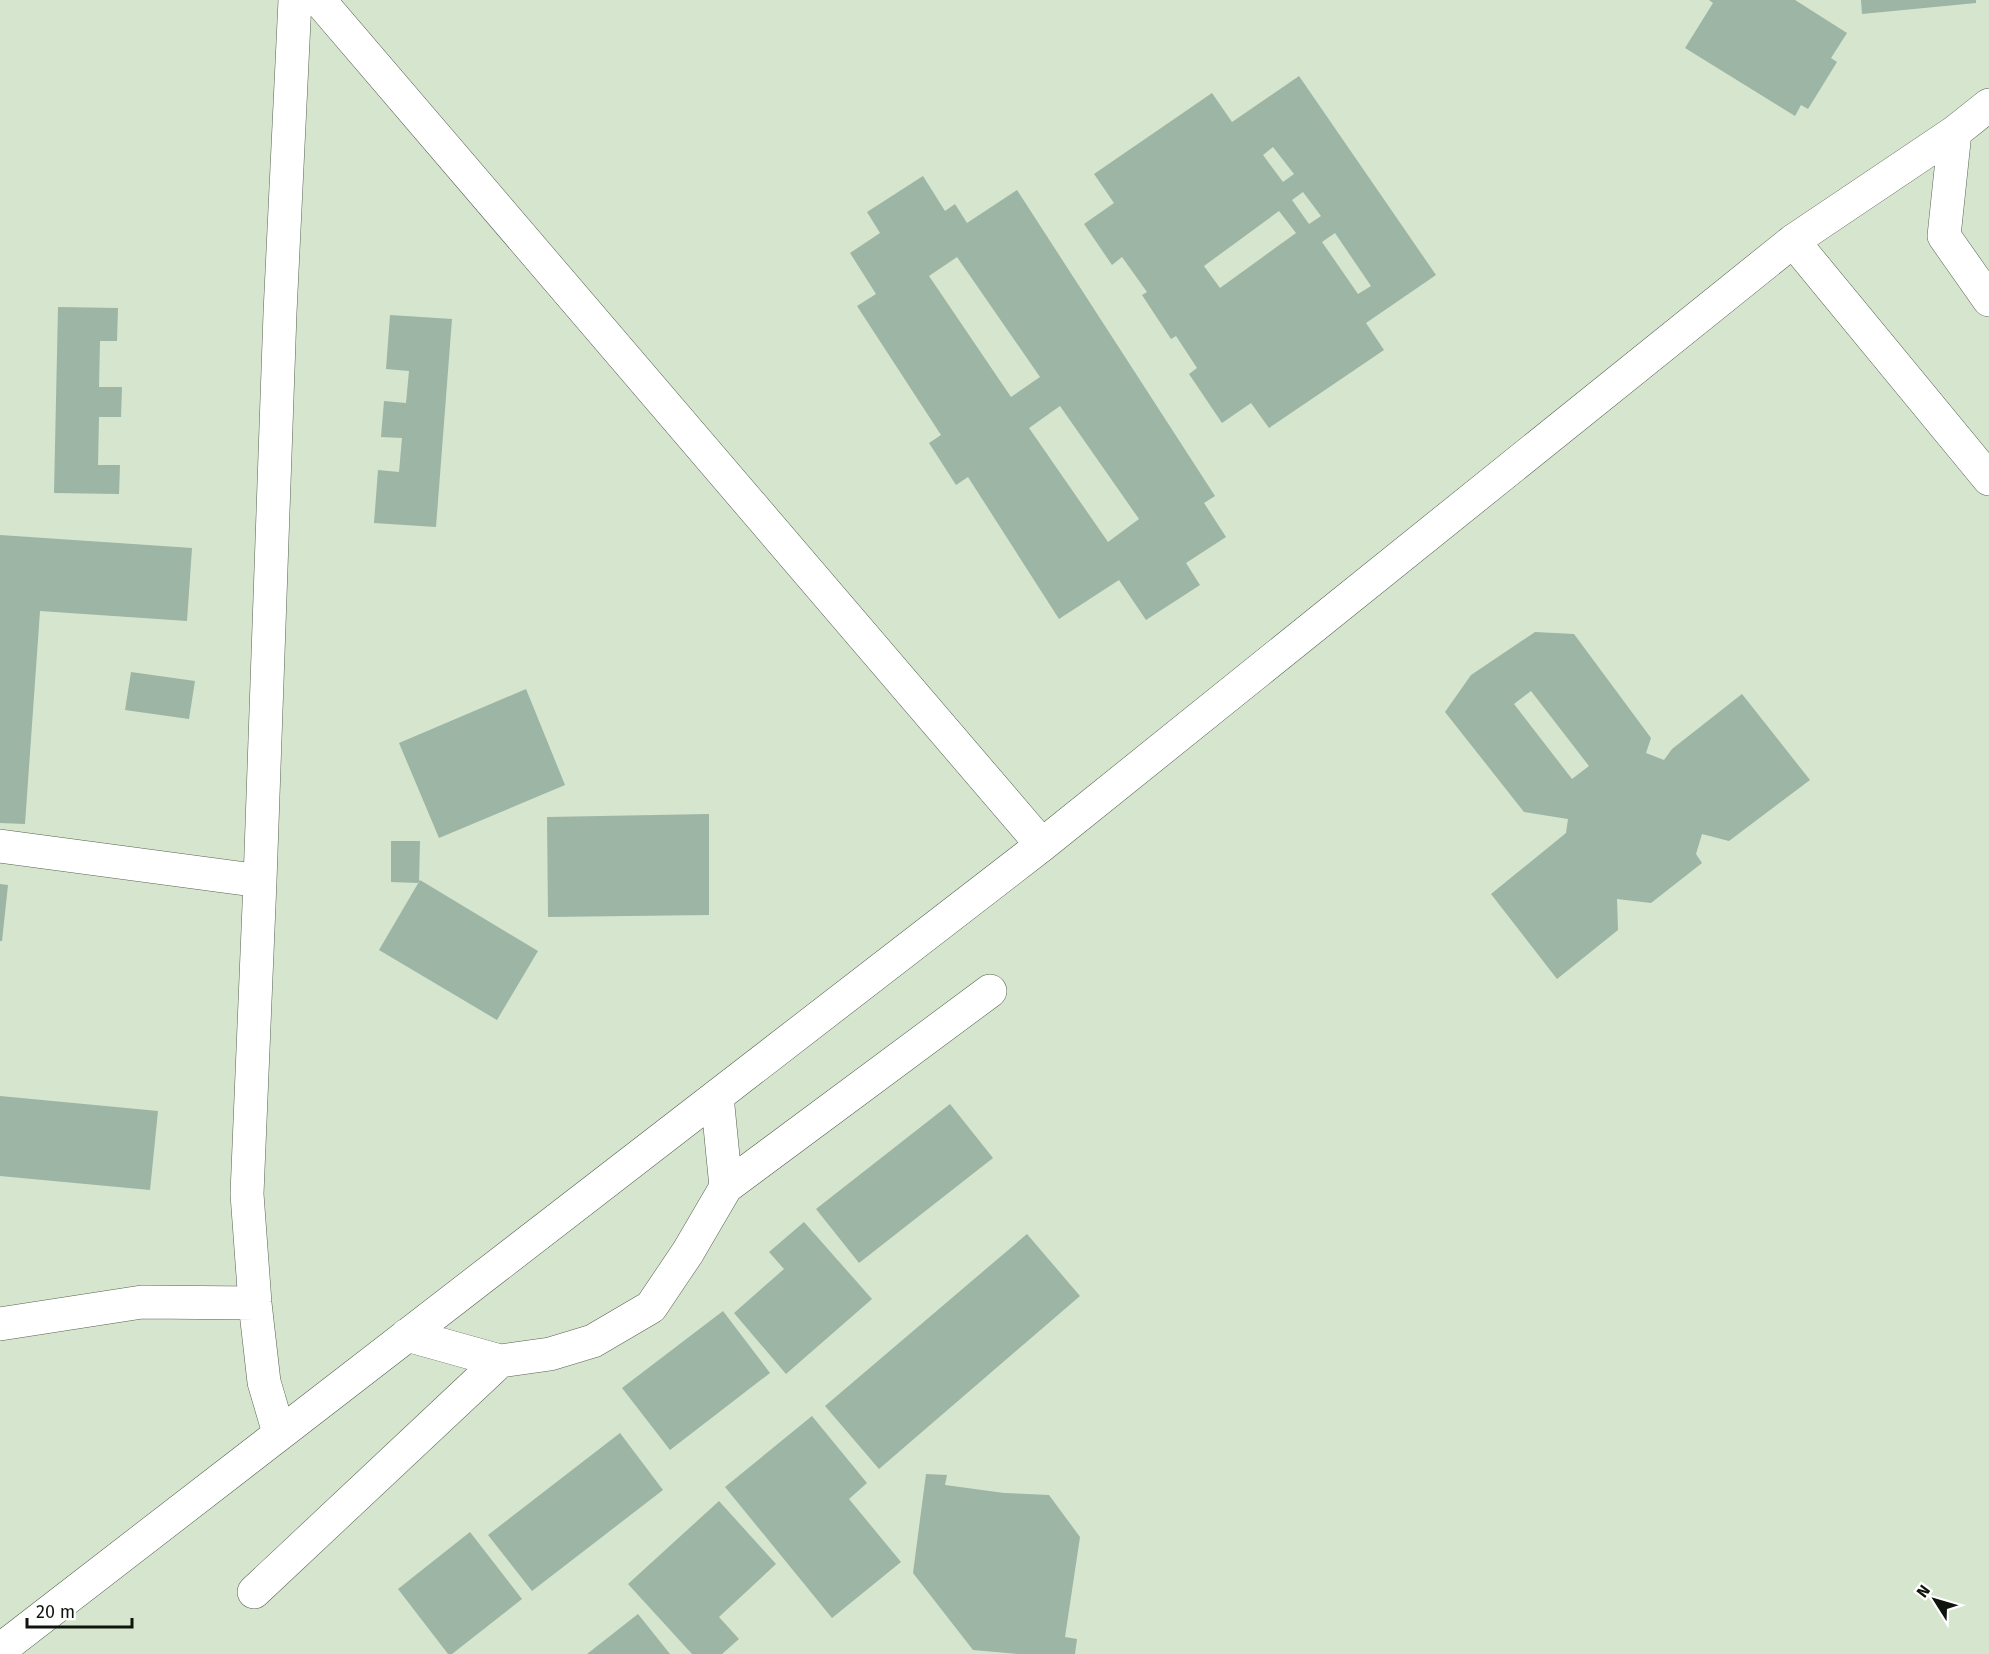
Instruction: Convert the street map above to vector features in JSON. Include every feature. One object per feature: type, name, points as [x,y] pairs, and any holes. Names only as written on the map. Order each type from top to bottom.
[{"type":"lane","points":[[279,1433],[264,1382],[255,1304],[247,1194],[280,313],[295,0]]},
{"type":"lane","points":[[319,0],[1042,845]]},
{"type":"lane","points":[[0,1650],[1042,845],[1793,241],[1955,132],[1989,105]]},
{"type":"lane","points":[[1955,132],[1944,236],[1989,300]]},
{"type":"lane","points":[[1793,241],[1989,479]]},
{"type":"lane","points":[[0,846],[260,881]]},
{"type":"lane","points":[[407,1335],[500,1361],[550,1354],[593,1341],[651,1307],[688,1252],[726,1187],[990,991]]},
{"type":"lane","points":[[717,1096],[726,1187]]},
{"type":"lane","points":[[0,1324],[142,1302],[255,1304]]},
{"type":"lane","points":[[254,1592],[500,1361]]},
{"type":"building","points":[[1709,0],[1795,0],[1847,33],[1831,58],[1837,62],[1808,109],[1801,105],[1795,116],[1685,48],[1713,3]]},
{"type":"building","points":[[1861,0],[1976,0],[1976,3],[1862,14]]},
{"type":"building","points":[[1299,76],[1436,275],[1366,323],[1384,350],[1269,428],[1251,403],[1222,423],[1189,374],[1197,368],[1176,336],[1171,339],[1142,295],[1147,292],[1122,257],[1112,265],[1084,224],[1114,203],[1094,174],[1212,93],[1232,122]],"holes":[[[1273,147],[1294,174],[1283,182],[1263,155]],[[1303,192],[1321,216],[1309,224],[1292,200]],[[1279,211],[1296,233],[1220,288],[1204,266]],[[1335,233],[1371,286],[1358,294],[1322,242]]]},
{"type":"building","points":[[923,176],[945,211],[955,204],[967,223],[1017,190],[1215,496],[1204,503],[1226,537],[1186,563],[1200,585],[1146,620],[1119,580],[1059,619],[968,477],[956,485],[929,443],[941,435],[857,306],[876,294],[850,253],[880,233],[867,212]],"holes":[[[957,257],[1040,377],[1011,397],[929,276]],[[1060,406],[1139,519],[1108,542],[1029,428]]]},
{"type":"building","points":[[58,307],[118,308],[117,341],[100,341],[99,387],[122,387],[121,417],[99,417],[98,465],[120,465],[119,494],[54,493]]},
{"type":"building","points":[[390,315],[452,319],[436,527],[374,523],[378,470],[399,472],[402,438],[381,437],[384,401],[406,403],[409,371],[386,369]]},
{"type":"building","points":[[0,535],[192,548],[187,621],[40,611],[25,824],[0,823]]},
{"type":"building","points":[[1535,632],[1574,634],[1651,738],[1646,753],[1664,760],[1672,749],[1742,694],[1810,780],[1729,841],[1702,834],[1696,854],[1702,863],[1651,903],[1617,899],[1618,930],[1557,979],[1491,894],[1566,833],[1568,819],[1524,812],[1445,712],[1471,675]],"holes":[[[1531,691],[1589,766],[1572,779],[1514,704]]]},
{"type":"building","points":[[131,672],[195,681],[189,719],[125,710]]},
{"type":"building","points":[[526,689],[565,785],[439,838],[399,743]]},
{"type":"building","points":[[709,814],[709,915],[548,917],[547,817]]},
{"type":"building","points":[[391,841],[420,841],[419,883],[391,882]]},
{"type":"building","points":[[420,880],[538,951],[497,1020],[379,950]]},
{"type":"building","points":[[0,884],[8,885],[2,941],[0,941]]},
{"type":"building","points":[[0,1096],[158,1111],[150,1190],[0,1176]]},
{"type":"building","points":[[950,1104],[993,1158],[859,1263],[816,1209]]},
{"type":"building","points":[[804,1222],[872,1299],[786,1374],[734,1313],[784,1269],[769,1252]]},
{"type":"building","points":[[1027,1234],[1080,1296],[879,1469],[825,1406]]},
{"type":"building","points":[[723,1311],[770,1373],[670,1450],[622,1388]]},
{"type":"building","points":[[812,1416],[867,1483],[849,1499],[901,1562],[832,1618],[725,1487]]},
{"type":"building","points":[[620,1433],[663,1490],[532,1591],[488,1535]]},
{"type":"building","points":[[926,1474],[947,1475],[945,1485],[1004,1493],[1049,1495],[1080,1537],[1065,1637],[1077,1639],[1075,1654],[1019,1654],[973,1650],[913,1573]]},
{"type":"building","points":[[719,1501],[776,1564],[719,1617],[739,1639],[722,1654],[692,1654],[628,1584]]},
{"type":"building","points":[[470,1532],[522,1599],[452,1654],[448,1654],[398,1589]]},
{"type":"building","points":[[638,1614],[670,1654],[587,1654]]}]
